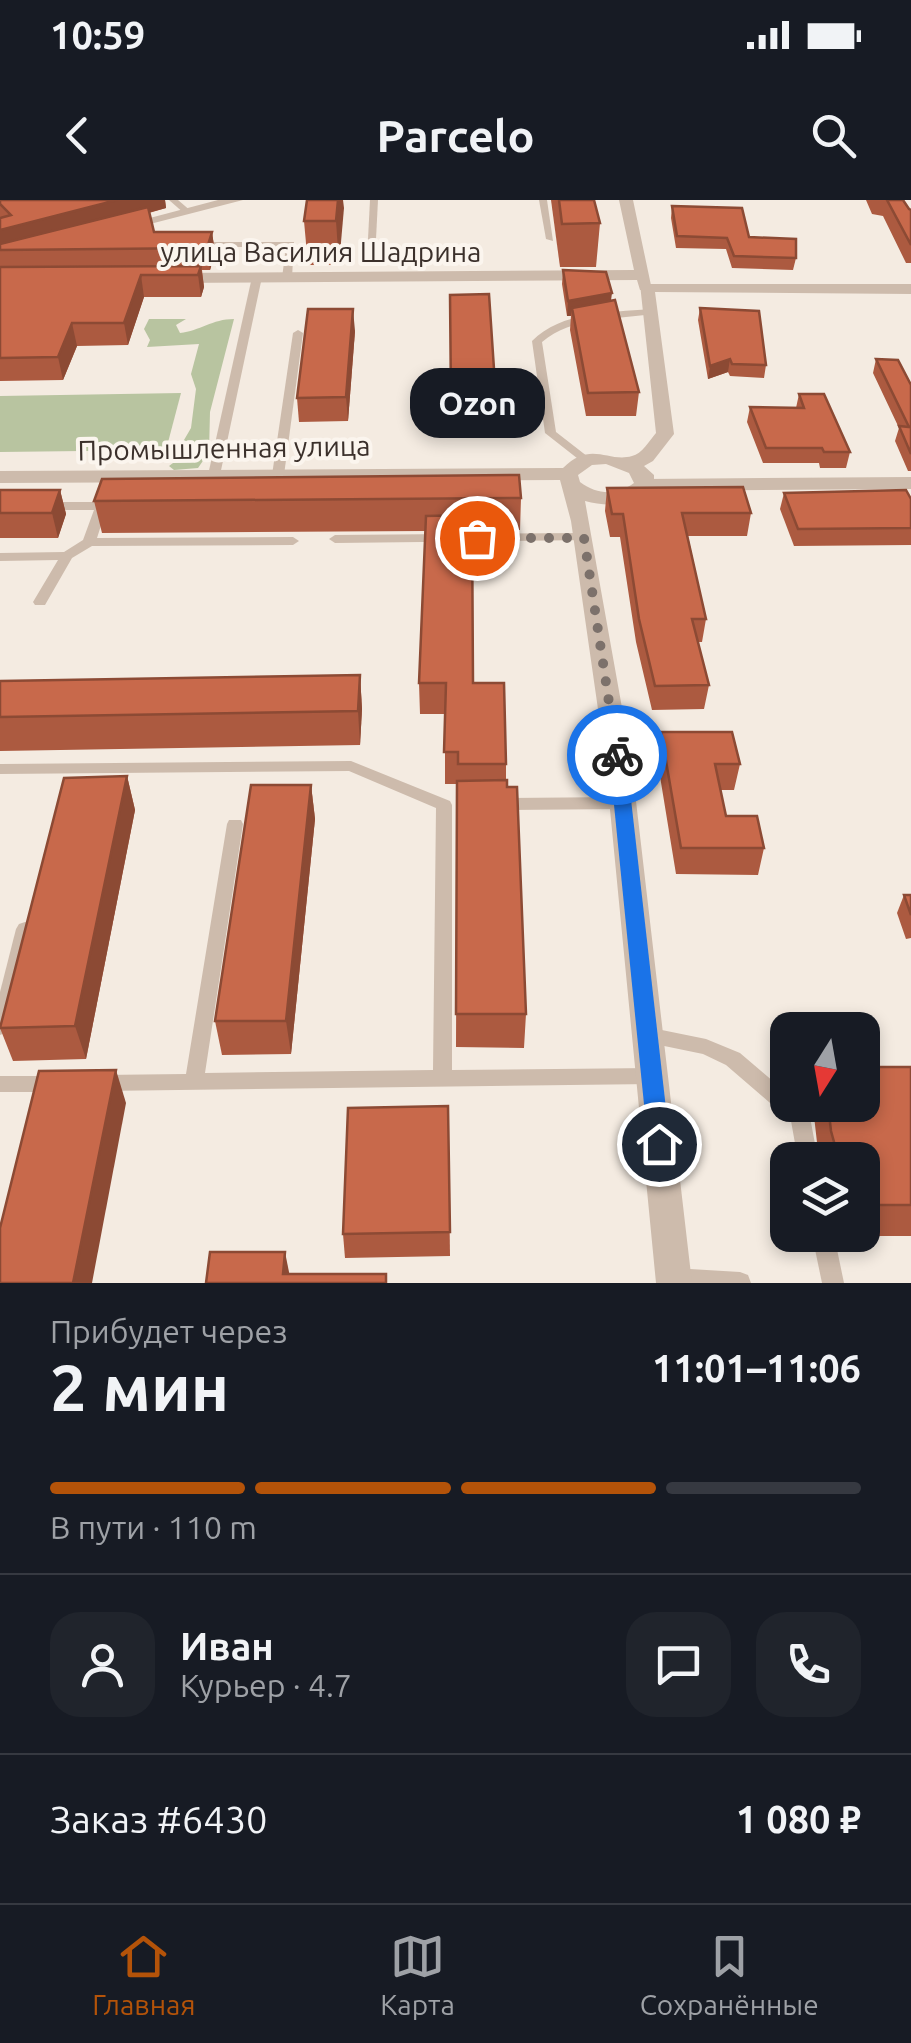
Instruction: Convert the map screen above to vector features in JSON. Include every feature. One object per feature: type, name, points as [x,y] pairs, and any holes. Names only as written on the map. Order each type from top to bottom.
[{"type":"street","points":[[95,234],[236,200]]},
{"type":"street","points":[[582,529],[619,498],[635,494],[640,475],[666,434],[644,281],[626,200]]},
{"type":"street","name":"улица Василия Шадрина","points":[[158,278],[644,281],[911,289]]},
{"type":"street","points":[[673,1281],[623,802],[582,529],[569,478],[586,460],[601,458],[640,475],[911,483]]},
{"type":"street","name":"Промышленная улица","points":[[0,477],[278,474],[569,478],[589,496],[619,498]]},
{"type":"lane","points":[[173,200],[188,212]]},
{"type":"lane","points":[[372,239],[374,200]]},
{"type":"lane","points":[[543,200],[550,239]]},
{"type":"lane","points":[[181,245],[291,244],[304,237]]},
{"type":"lane","points":[[287,278],[291,244]]},
{"type":"lane","points":[[214,475],[256,277]]},
{"type":"lane","points":[[586,460],[552,434],[537,341],[547,333],[580,321],[648,312]]},
{"type":"lane","points":[[278,474],[298,333]]},
{"type":"lane","points":[[89,542],[110,477]]},
{"type":"lane","points":[[34,506],[101,506]]},
{"type":"lane","points":[[335,539],[582,529]]},
{"type":"lane","points":[[40,602],[67,556],[89,542],[293,541]]},
{"type":"lane","points":[[0,556],[67,556]]},
{"type":"lane","points":[[0,769],[351,766],[444,804],[464,804]]},
{"type":"lane","points":[[484,804],[623,802]]},
{"type":"lane","points":[[442,1079],[444,804]]},
{"type":"lane","points":[[194,1082],[235,824]]},
{"type":"lane","points":[[0,1027],[28,917]]},
{"type":"lane","points":[[648,1035],[706,1047],[744,1068],[800,1118],[805,1142]]},
{"type":"lane","points":[[0,1084],[37,1093],[194,1082],[652,1076]]},
{"type":"lane","points":[[827,1252],[833,1283]]},
{"type":"lane","points":[[673,1281],[740,1283]]},
{"type":"green space","points":[[149,319],[186,319],[176,325],[180,333],[234,319],[210,412],[209,452],[198,468],[174,470],[169,466],[181,457],[191,428],[196,389],[191,374],[199,344],[147,347],[150,340],[144,329]]},
{"type":"green space","points":[[181,393],[166,450],[0,452],[0,396]]},
{"type":"building","points":[[0,200],[117,200],[0,230],[0,218],[11,215]]},
{"type":"building","points":[[307,200],[338,200],[336,221],[304,221]]},
{"type":"building","points":[[559,200],[594,200],[600,223],[562,224]]},
{"type":"building","points":[[887,200],[903,200],[911,210],[911,245]]},
{"type":"building","points":[[672,206],[742,208],[749,237],[796,239],[796,258],[734,256],[727,238],[677,236]]},
{"type":"building","points":[[148,207],[154,232],[212,232],[207,248],[0,250],[0,244]]},
{"type":"building","points":[[201,266],[198,275],[141,275],[124,323],[72,323],[58,357],[0,358],[0,267]]},
{"type":"building","points":[[563,270],[606,272],[612,293],[568,301]]},
{"type":"building","points":[[489,294],[496,399],[451,400],[450,295]]},
{"type":"building","points":[[615,300],[639,392],[588,393],[572,308]]},
{"type":"building","points":[[700,308],[759,311],[766,365],[732,364],[730,359],[710,366]]},
{"type":"building","points":[[308,309],[353,309],[346,397],[297,398]]},
{"type":"building","points":[[876,359],[898,360],[911,385],[911,454],[899,426],[909,427]]},
{"type":"building","points":[[799,394],[824,394],[850,452],[766,448],[750,407],[804,408]]},
{"type":"building","points":[[519,475],[521,498],[94,501],[102,479]]},
{"type":"building","points":[[743,487],[751,513],[682,513],[706,619],[692,619],[709,685],[655,686],[639,619],[623,514],[612,514],[607,488]]},
{"type":"building","points":[[0,490],[60,490],[52,513],[0,513]]},
{"type":"building","points":[[906,490],[911,499],[911,528],[798,529],[784,493]]},
{"type":"building","points":[[472,515],[473,683],[504,683],[506,764],[458,764],[458,752],[444,752],[446,683],[419,683],[426,516]]},
{"type":"building","points":[[360,675],[358,711],[0,717],[0,681]]},
{"type":"building","points":[[661,732],[732,732],[740,764],[715,764],[726,816],[757,816],[764,848],[681,848]]},
{"type":"building","points":[[127,776],[75,1026],[0,1028],[64,778]]},
{"type":"building","points":[[507,780],[507,787],[517,787],[526,1014],[456,1014],[457,781]]},
{"type":"building","points":[[251,785],[311,785],[286,1021],[215,1021]]},
{"type":"building","points":[[904,895],[911,895],[911,915]]},
{"type":"building","points":[[880,1067],[911,1067],[911,1205],[880,1205],[880,1142],[834,1142],[830,1122],[880,1122]]},
{"type":"building","points":[[116,1070],[73,1283],[0,1283],[0,1228],[39,1071]]},
{"type":"building","points":[[448,1106],[450,1232],[343,1234],[348,1108]]},
{"type":"building","points":[[210,1252],[285,1252],[283,1274],[386,1274],[386,1283],[206,1283]]},
{"type":"way so far","points":[[477,538],[584,538],[617,755]]},
{"type":"place","name":"Ozon","points":[[477,538]]},
{"type":"route","points":[[617,755],[659,1144]]}]
